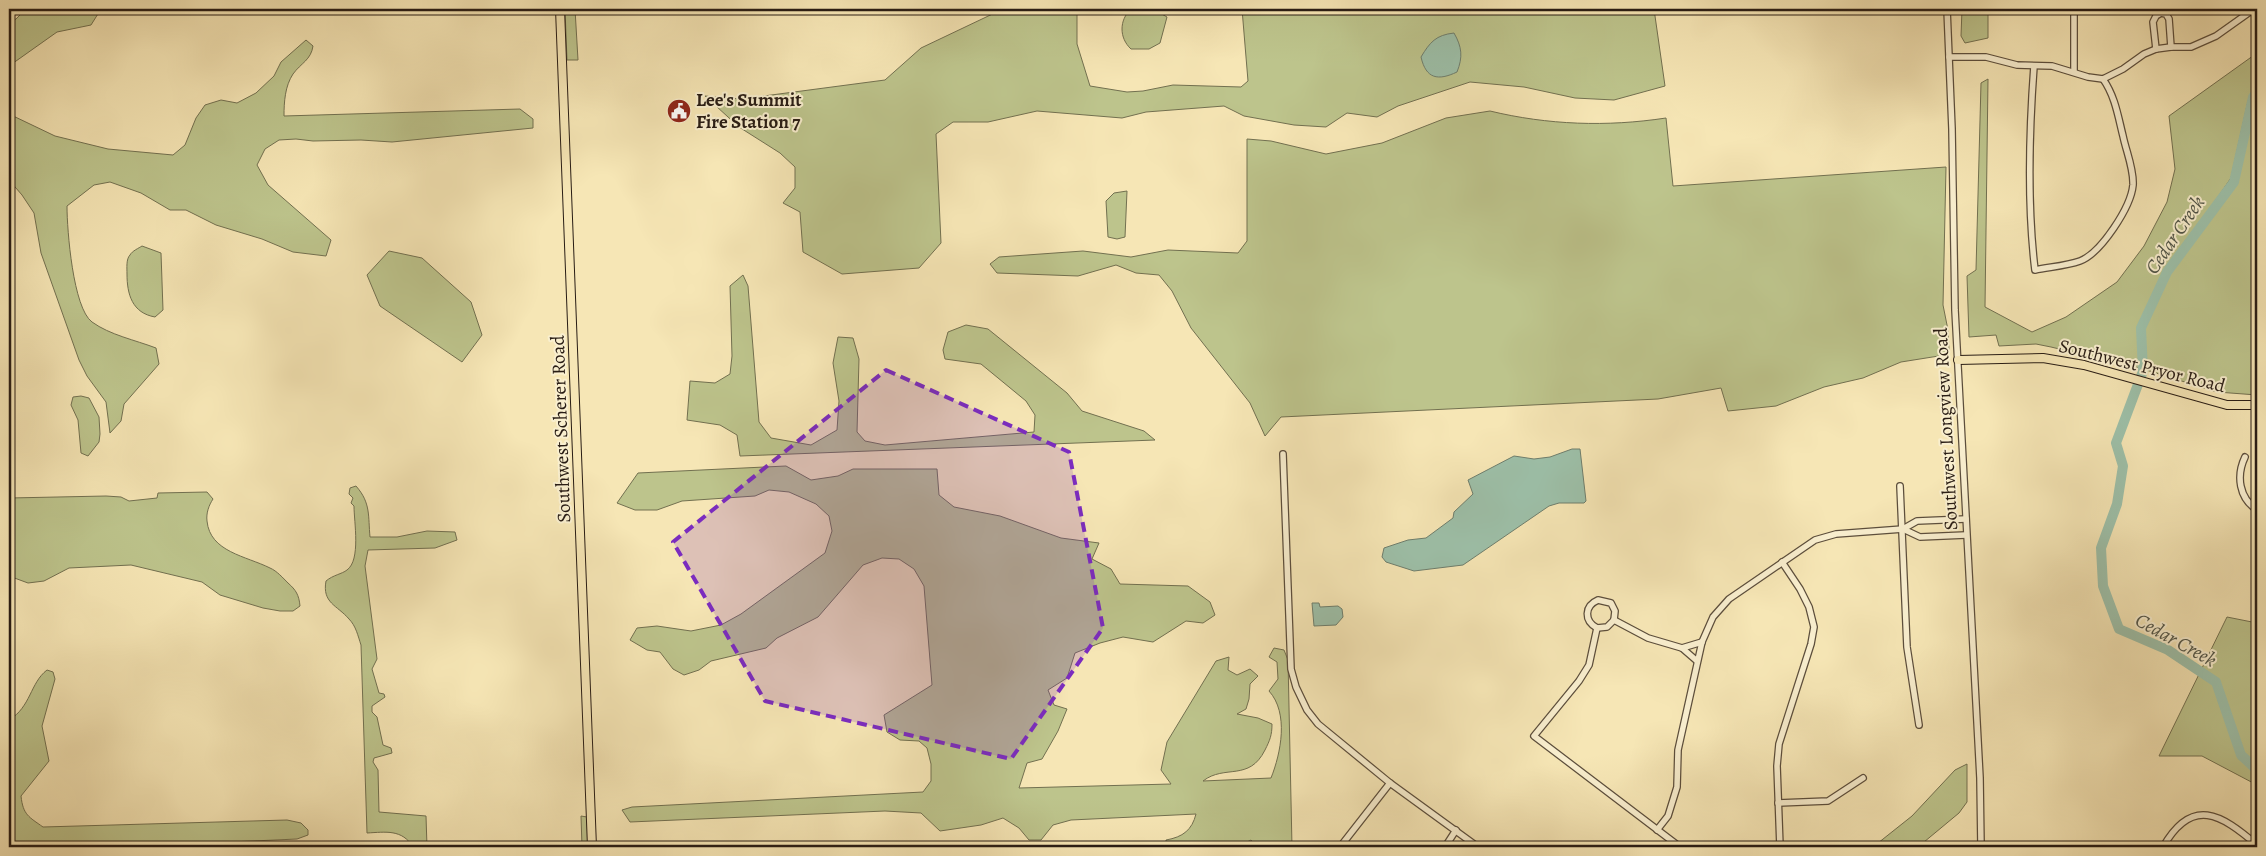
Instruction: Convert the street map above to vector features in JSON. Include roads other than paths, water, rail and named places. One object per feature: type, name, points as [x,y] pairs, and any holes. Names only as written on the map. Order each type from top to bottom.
[{"type":"main road","name":"Southwest Scherer Road","points":[[560,9],[592,847]]},
{"type":"main road","name":"Southwest Pryor Road","points":[[1958,360],[2040,357],[2084,365],[2227,404],[2257,406]]},
{"type":"street","name":"Southwest Longview Road","points":[[1947,9],[1955,310],[1980,778],[1980,847]]},
{"type":"street","points":[[2074,9],[2074,72]]},
{"type":"street","points":[[1949,57],[1986,57],[2017,65],[2052,66],[2088,77],[2103,79],[2123,69],[2144,54],[2156,49],[2191,47],[2216,36],[2254,9]]},
{"type":"street","points":[[2156,49],[2154,22],[2156,16],[2161,13],[2166,14],[2169,19],[2171,47]]},
{"type":"street","points":[[2034,66],[2031,104],[2030,234],[2035,270],[2080,261],[2095,252],[2107,238],[2129,200],[2133,184],[2130,165],[2112,93],[2103,79]]},
{"type":"street","points":[[1284,454],[1292,669],[1296,687],[1307,710],[1318,724],[1390,783],[1478,847]]},
{"type":"street","points":[[2245,457],[2240,472],[2241,490],[2250,504],[2257,510]]},
{"type":"street","points":[[1900,486],[1907,648],[1919,725]]},
{"type":"street","points":[[1657,830],[1668,816],[1677,787],[1678,750],[1702,642],[1713,617],[1728,599],[1815,540],[1836,534],[1903,529],[1916,521],[1966,519]]},
{"type":"street","points":[[1903,529],[1920,537],[1966,535]]},
{"type":"street","points":[[1780,847],[1778,744],[1811,644],[1814,627],[1809,607],[1800,589],[1782,562]]},
{"type":"street","points":[[1598,600],[1611,603],[1615,611],[1614,620],[1607,627],[1597,628],[1588,618],[1587,614],[1590,605],[1598,600]]},
{"type":"street","points":[[1614,620],[1648,638],[1682,648],[1697,661]]},
{"type":"street","points":[[1597,628],[1588,664],[1579,681],[1534,736],[1680,847]]},
{"type":"street","points":[[1682,648],[1702,642]]},
{"type":"street","points":[[1778,803],[1828,801],[1863,778]]},
{"type":"street","points":[[1340,847],[1390,783]]},
{"type":"street","points":[[2163,847],[2172,832],[2186,819],[2207,814],[2224,820],[2257,845]]},
{"type":"street","points":[[1445,847],[1456,830]]},
{"type":"waterway","name":"Cedar Creek","points":[[2257,93],[2253,97],[2234,182],[2167,272],[2141,328],[2143,371],[2116,443],[2123,466],[2117,504],[2101,548],[2103,586],[2119,629],[2168,650],[2216,682],[2241,755],[2257,770]]},
{"type":"place","name":"Lee's Summit Fire Station 7","points":[[679,111]]}]
